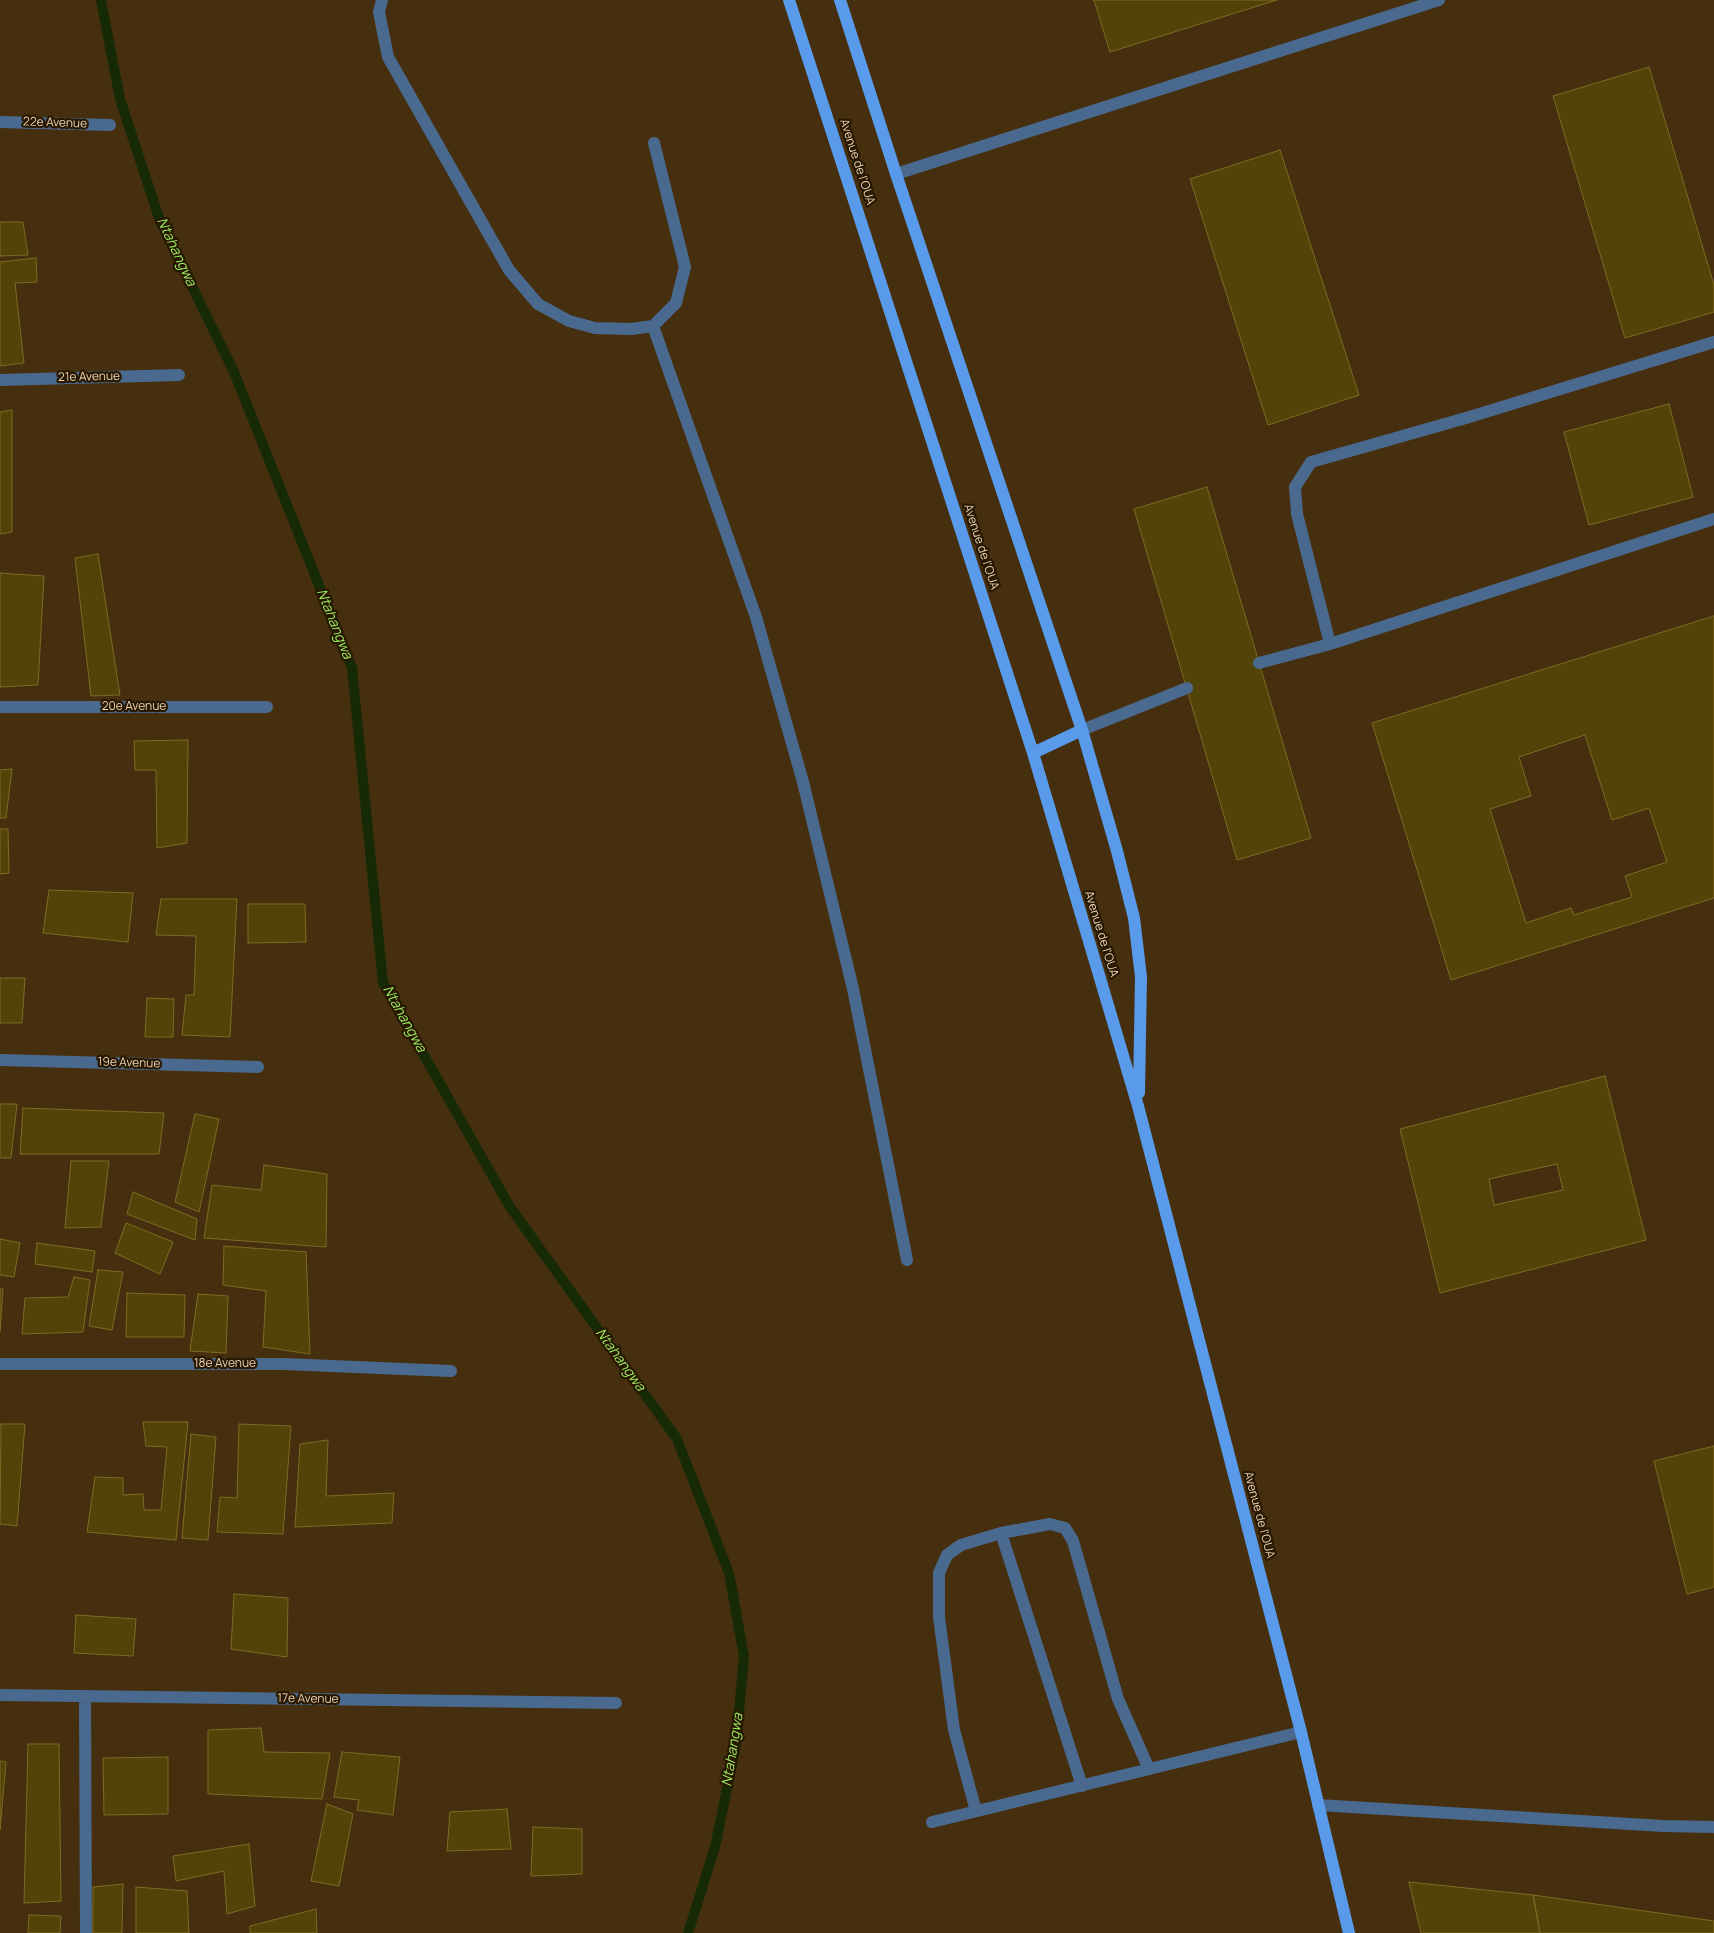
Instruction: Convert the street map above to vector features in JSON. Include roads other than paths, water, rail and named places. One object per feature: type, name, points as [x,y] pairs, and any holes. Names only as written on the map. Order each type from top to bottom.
[{"type":"main road","name":"Avenue de l'OUA","points":[[789,0],[1034,753],[1138,1106],[1301,1732],[1349,1933]]},
{"type":"main road","name":"Avenue de l'OUA","points":[[840,0],[896,174],[1082,730],[1134,918],[1141,977],[1138,1106]]},
{"type":"main road","points":[[1034,753],[1082,730]]},
{"type":"street","points":[[382,0],[379,12],[388,57],[509,270],[538,304],[569,321],[595,328],[631,329],[653,326],[676,303],[685,267],[654,143]]},
{"type":"street","points":[[896,174],[1439,0]]},
{"type":"street","name":"22e Avenue","points":[[0,122],[110,125]]},
{"type":"street","points":[[653,326],[756,617],[803,782],[853,989],[907,1260]]},
{"type":"street","points":[[1330,644],[1297,514],[1295,487],[1311,462],[1466,418],[1714,342]]},
{"type":"street","name":"21e Avenue","points":[[0,380],[179,375]]},
{"type":"street","points":[[1259,664],[1330,644],[1714,519]]},
{"type":"street","points":[[1082,730],[1187,688]]},
{"type":"street","name":"20e Avenue","points":[[0,707],[267,707]]},
{"type":"street","name":"19e Avenue","points":[[0,1060],[258,1067]]},
{"type":"street","name":"18e Avenue","points":[[0,1364],[284,1364],[451,1371]]},
{"type":"street","points":[[976,1811],[954,1730],[939,1617],[939,1573],[947,1555],[961,1545],[1001,1533],[1050,1524],[1065,1528],[1072,1541],[1118,1699],[1149,1769]]},
{"type":"street","points":[[1001,1533],[1082,1786]]},
{"type":"street","name":"17e Avenue","points":[[0,1695],[616,1703]]},
{"type":"street","points":[[85,1696],[86,1933]]},
{"type":"street","points":[[932,1822],[1301,1732]]},
{"type":"street","points":[[1318,1805],[1663,1826],[1714,1827]]},
{"type":"waterway","name":"Ntahangwa","points":[[101,0],[120,99],[160,221],[234,372],[352,668],[383,983],[510,1207],[677,1439],[729,1573],[744,1656],[736,1745],[715,1847],[688,1933]]}]
